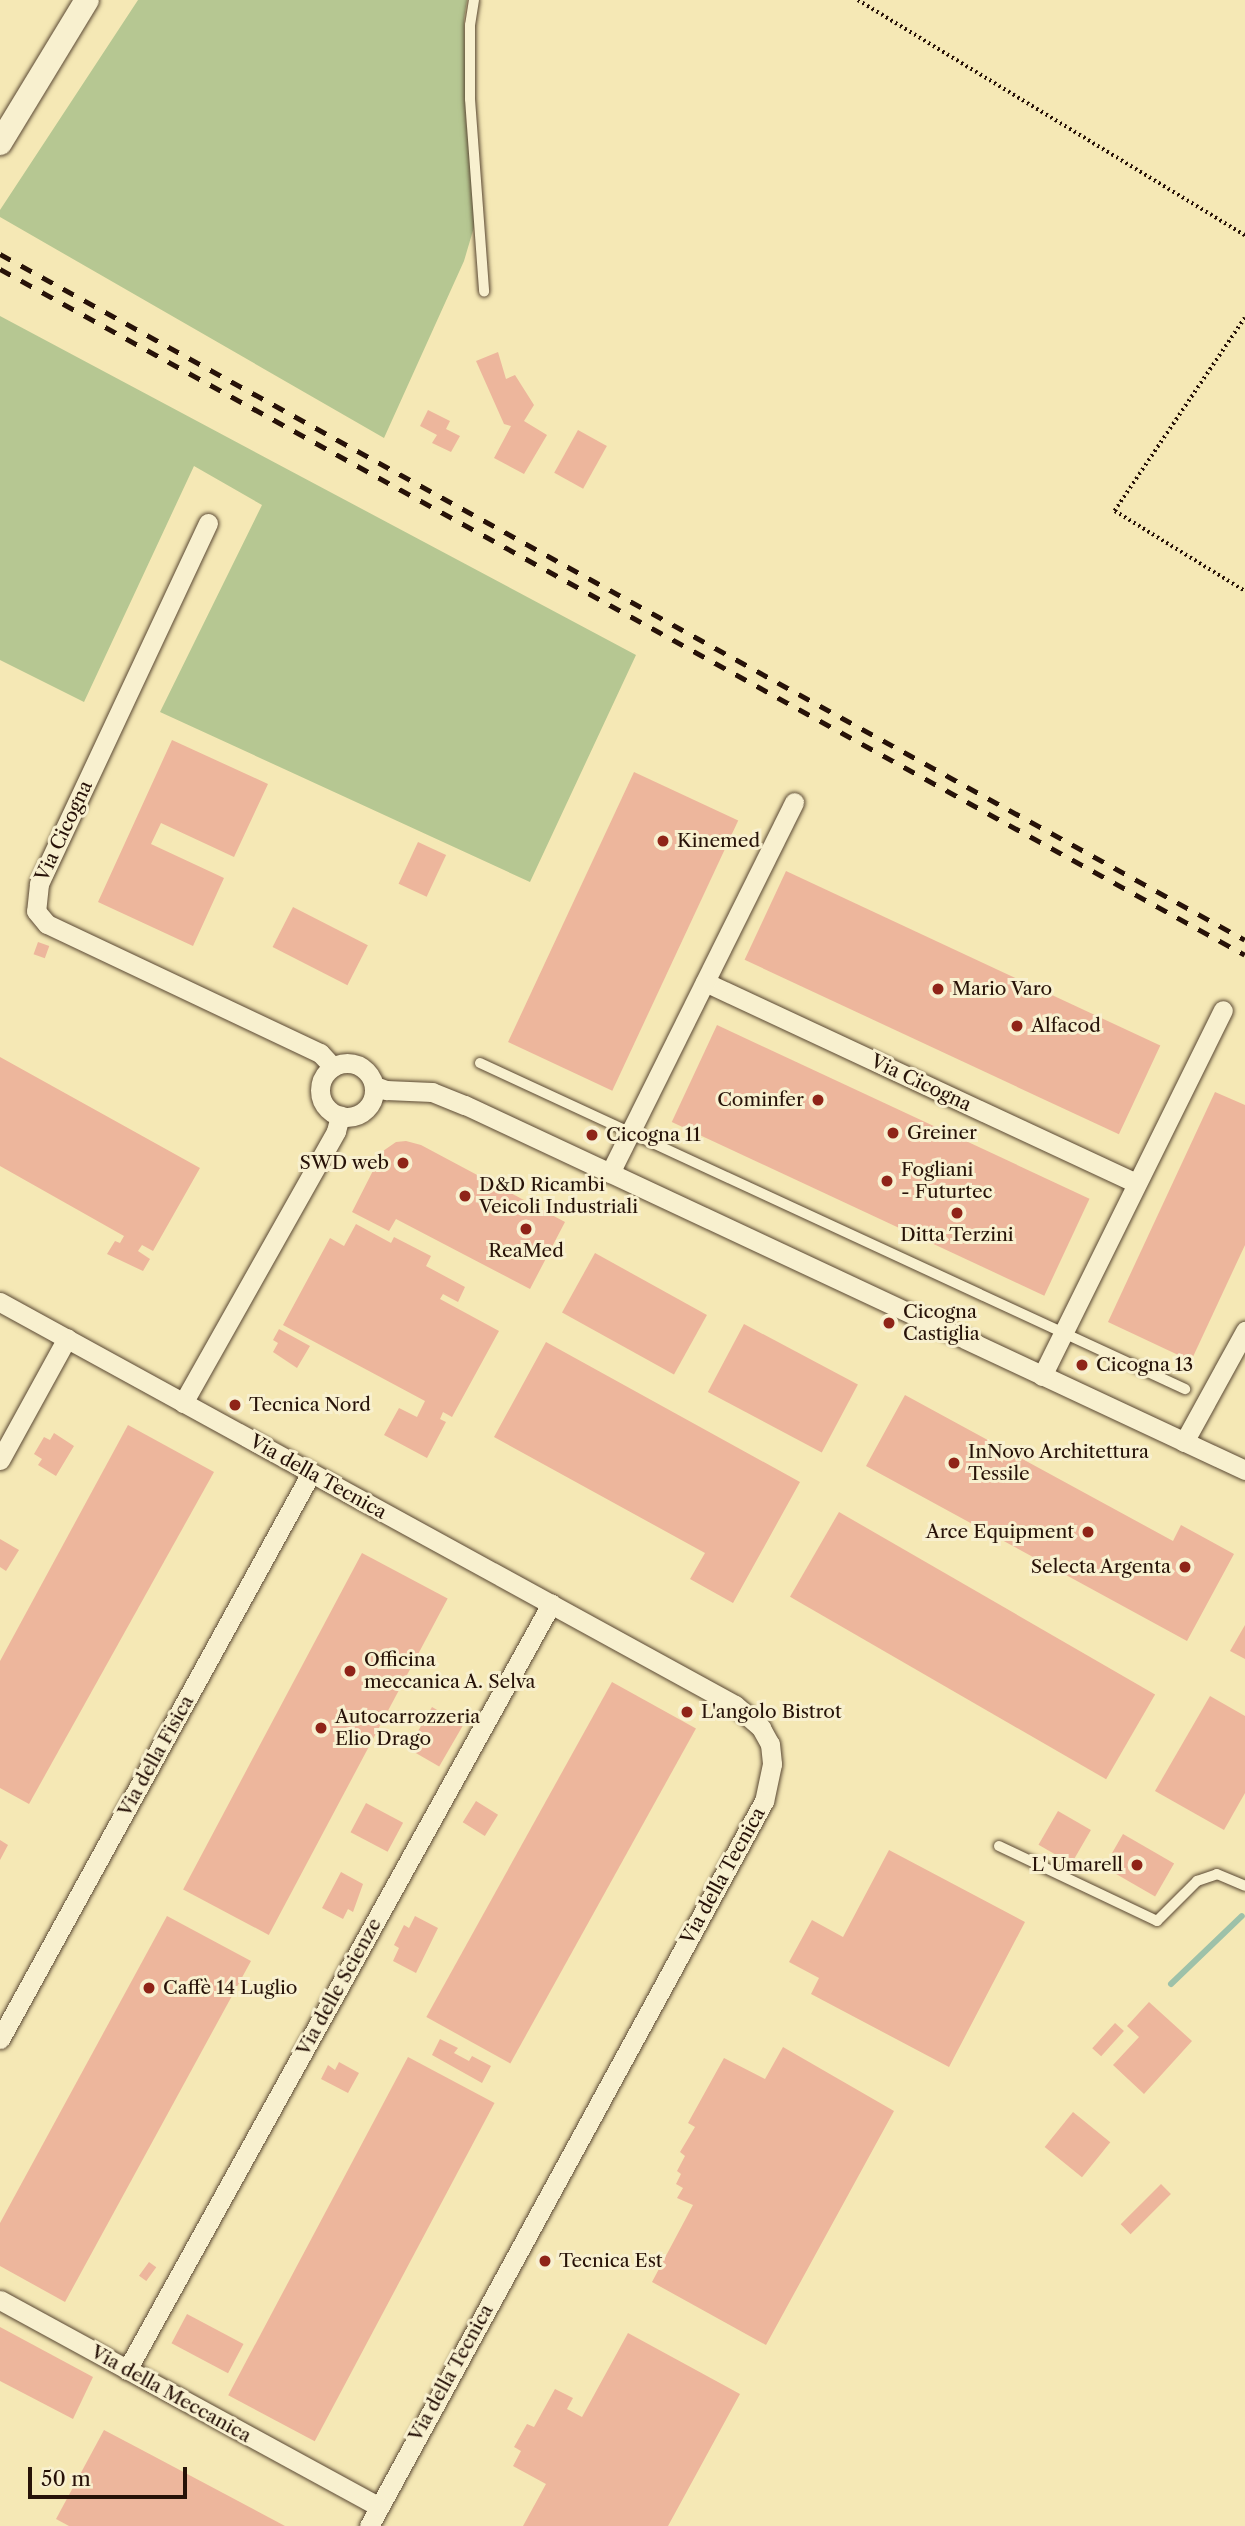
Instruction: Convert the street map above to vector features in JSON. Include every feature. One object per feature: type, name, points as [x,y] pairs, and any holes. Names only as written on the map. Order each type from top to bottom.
[{"type":"street","points":[[0,143],[87,0]]},
{"type":"street","name":"Via Cicogna","points":[[208,523],[39,884],[36,911],[47,925],[320,1053],[332,1067]]},
{"type":"street","points":[[610,1173],[794,802]]},
{"type":"street","name":"Via Cicogna","points":[[705,982],[1137,1183]]},
{"type":"street","points":[[1042,1376],[1223,1010]]},
{"type":"street","points":[[341,1063],[359,1065],[367,1070],[375,1086],[375,1095],[366,1111],[349,1117],[340,1116],[325,1106],[320,1089],[321,1080],[332,1067],[341,1063]]},
{"type":"street","points":[[375,1086],[386,1090],[432,1091],[1245,1470]]},
{"type":"street","points":[[183,1402],[336,1131],[340,1116]]},
{"type":"street","name":"Via della Tecnica","points":[[0,1302],[750,1716],[770,1744],[769,1782],[757,1813],[369,2526]]},
{"type":"street","points":[[1184,1442],[1245,1331]]},
{"type":"street","points":[[0,1460],[67,1338]]},
{"type":"street","name":"Via della Fisica","points":[[0,2039],[311,1473]]},
{"type":"street","name":"Via delle Scienze","points":[[127,2370],[551,1604]]},
{"type":"street","name":"Via della Meccanica","points":[[0,2300],[379,2507]]},
{"type":"lane","points":[[474,0],[470,25],[470,99],[484,291]]},
{"type":"lane","points":[[480,1063],[1185,1389]]},
{"type":"lane","points":[[999,1846],[1157,1922],[1197,1881],[1217,1874],[1245,1886]]},
{"type":"path","points":[[858,0],[1245,235]]},
{"type":"path","points":[[1245,318],[1115,511],[1245,591]]},
{"type":"green space","points":[[138,0],[467,0],[464,19],[466,120],[477,217],[464,261],[384,438],[0,217],[0,210]]},
{"type":"green space","points":[[0,316],[636,655],[530,882],[160,712],[262,505],[194,466],[84,702],[0,660]]},
{"type":"building","points":[[498,352],[506,379],[515,375],[534,405],[524,421],[547,435],[524,474],[494,458],[511,426],[504,424],[476,361]]},
{"type":"building","points":[[428,410],[450,421],[446,429],[460,436],[451,452],[432,443],[437,435],[420,426]]},
{"type":"building","points":[[578,430],[607,446],[583,489],[554,473]]},
{"type":"building","points":[[172,740],[268,784],[234,857],[161,823],[151,844],[224,878],[193,946],[98,902]]},
{"type":"building","points":[[634,772],[738,821],[612,1091],[508,1042]]},
{"type":"building","points":[[418,842],[446,855],[427,897],[399,884]]},
{"type":"building","points":[[786,871],[1160,1046],[1119,1134],[745,960]]},
{"type":"building","points":[[293,907],[368,945],[347,985],[273,947]]},
{"type":"building","points":[[38,942],[49,946],[45,958],[34,954]]},
{"type":"building","points":[[717,1025],[1089,1199],[1044,1296],[672,1122]]},
{"type":"building","points":[[0,1057],[200,1168],[153,1251],[142,1245],[138,1251],[150,1259],[143,1271],[107,1254],[115,1241],[120,1243],[124,1236],[0,1166]]},
{"type":"building","points":[[1215,1092],[1245,1105],[1245,1245],[1191,1361],[1108,1322]]},
{"type":"building","name":"Cicogna 11","points":[[589,1126],[600,1132],[594,1144],[583,1137]]},
{"type":"building","points":[[406,1141],[421,1145],[565,1222],[530,1289],[396,1219],[389,1231],[352,1212],[383,1151],[396,1142]]},
{"type":"building","points":[[356,1224],[391,1243],[394,1237],[431,1256],[426,1266],[465,1287],[458,1302],[443,1294],[440,1299],[499,1331],[452,1417],[443,1412],[440,1419],[446,1422],[427,1458],[384,1435],[399,1408],[417,1417],[425,1401],[283,1325],[330,1238],[344,1246]]},
{"type":"building","points":[[595,1253],[707,1315],[674,1375],[562,1312]]},
{"type":"building","points":[[744,1324],[858,1385],[822,1453],[708,1392]]},
{"type":"building","points":[[279,1329],[310,1346],[297,1368],[273,1352],[278,1343],[273,1340]]},
{"type":"building","points":[[546,1342],[800,1482],[733,1603],[690,1579],[705,1553],[494,1437]]},
{"type":"building","name":"Cicogna 13","points":[[1079,1356],[1090,1361],[1085,1373],[1074,1368]]},
{"type":"building","points":[[905,1395],[1173,1541],[1181,1525],[1234,1554],[1187,1641],[866,1466]]},
{"type":"building","points":[[128,1425],[214,1472],[29,1804],[0,1788],[0,1661]]},
{"type":"building","points":[[54,1433],[74,1446],[56,1476],[38,1465],[42,1459],[34,1454],[44,1437],[50,1440]]},
{"type":"building","points":[[839,1512],[1155,1694],[1106,1779],[790,1597]]},
{"type":"building","points":[[0,1539],[19,1550],[6,1571],[0,1567]]},
{"type":"building","points":[[362,1553],[448,1599],[269,1935],[183,1889]]},
{"type":"building","points":[[1245,1625],[1245,1659],[1230,1651]]},
{"type":"building","points":[[612,1682],[696,1729],[510,2064],[426,2017]]},
{"type":"building","points":[[1210,1696],[1245,1716],[1245,1793],[1224,1830],[1155,1791]]},
{"type":"building","points":[[432,1707],[463,1725],[439,1767],[408,1749]]},
{"type":"building","points":[[476,1801],[498,1815],[485,1836],[463,1822]]},
{"type":"building","points":[[366,1803],[403,1823],[388,1852],[351,1832]]},
{"type":"building","points":[[1058,1811],[1091,1830],[1071,1864],[1038,1845]]},
{"type":"building","points":[[1123,1834],[1174,1864],[1155,1896],[1104,1867]]},
{"type":"building","points":[[0,1840],[8,1845],[0,1860]]},
{"type":"building","points":[[889,1850],[1025,1922],[949,2067],[811,1994],[819,1978],[789,1962],[812,1920],[843,1937]]},
{"type":"building","points":[[341,1872],[363,1884],[353,1912],[348,1909],[343,1919],[322,1908]]},
{"type":"building","points":[[167,1916],[251,1961],[65,2302],[0,2266],[0,2223]]},
{"type":"building","points":[[415,1916],[438,1928],[416,1973],[393,1961],[399,1948],[394,1945],[404,1925],[409,1928]]},
{"type":"building","points":[[1149,2002],[1192,2041],[1144,2094],[1113,2065],[1139,2037],[1127,2026]]},
{"type":"building","points":[[1115,2023],[1124,2031],[1101,2056],[1092,2048]]},
{"type":"building","points":[[440,2039],[458,2048],[454,2053],[469,2061],[472,2056],[491,2066],[482,2083],[432,2055]]},
{"type":"building","points":[[783,2047],[894,2111],[766,2345],[652,2282],[693,2205],[677,2198],[683,2188],[676,2184],[681,2174],[677,2171],[685,2156],[680,2152],[695,2127],[688,2123],[724,2058],[765,2079]]},
{"type":"building","points":[[408,2057],[495,2103],[315,2441],[228,2395]]},
{"type":"building","points":[[339,2062],[359,2073],[348,2093],[321,2079],[328,2065],[335,2070]]},
{"type":"building","points":[[1073,2112],[1110,2142],[1082,2177],[1045,2147]]},
{"type":"building","points":[[1161,2184],[1171,2194],[1131,2234],[1121,2224]]},
{"type":"building","points":[[149,2262],[156,2267],[146,2281],[139,2276]]},
{"type":"building","points":[[187,2314],[244,2344],[228,2373],[172,2343]]},
{"type":"building","points":[[0,2327],[93,2377],[73,2419],[0,2381]]},
{"type":"building","points":[[628,2333],[740,2394],[668,2526],[523,2526],[546,2484],[513,2466],[521,2451],[514,2447],[527,2424],[534,2427],[555,2389],[573,2398],[567,2409],[582,2417]]},
{"type":"building","points":[[104,2430],[285,2526],[69,2526],[56,2519]]},
{"type":"waterway","points":[[1171,1984],[1242,1916]]},
{"type":"railway","points":[[0,254],[1245,940]]},
{"type":"railway","points":[[0,269],[1245,955]]},
{"type":"place","name":"Kinemed","points":[[663,841]]},
{"type":"place","name":"Mario Varo","points":[[938,989]]},
{"type":"place","name":"Alfacod","points":[[1017,1026]]},
{"type":"place","name":"Cominfer","points":[[818,1100]]},
{"type":"place","name":"Greiner","points":[[893,1133]]},
{"type":"place","name":"Cicogna 11","points":[[592,1135]]},
{"type":"place","name":"SWD web","points":[[403,1163]]},
{"type":"place","name":"Fogliani - Futurtec","points":[[887,1181]]},
{"type":"place","name":"D&D Ricambi Veicoli Industriali","points":[[465,1196]]},
{"type":"place","name":"Ditta Terzini","points":[[957,1213]]},
{"type":"place","name":"ReaMed","points":[[526,1229]]},
{"type":"place","name":"Cicogna Castiglia","points":[[889,1323]]},
{"type":"place","name":"Cicogna 13","points":[[1082,1365]]},
{"type":"place","name":"Tecnica Nord","points":[[235,1405]]},
{"type":"place","name":"InNovo Architettura Tessile","points":[[954,1463]]},
{"type":"place","name":"Arce Equipment","points":[[1088,1532]]},
{"type":"place","name":"Selecta Argenta","points":[[1185,1567]]},
{"type":"place","name":"Officina meccanica A. Selva","points":[[350,1671]]},
{"type":"place","name":"L'angolo Bistrot","points":[[687,1712]]},
{"type":"place","name":"Autocarrozzeria Elio Drago","points":[[321,1728]]},
{"type":"place","name":"L' Umarell","points":[[1137,1865]]},
{"type":"place","name":"Caffè 14 Luglio","points":[[149,1988]]},
{"type":"place","name":"Tecnica Est","points":[[545,2261]]}]
